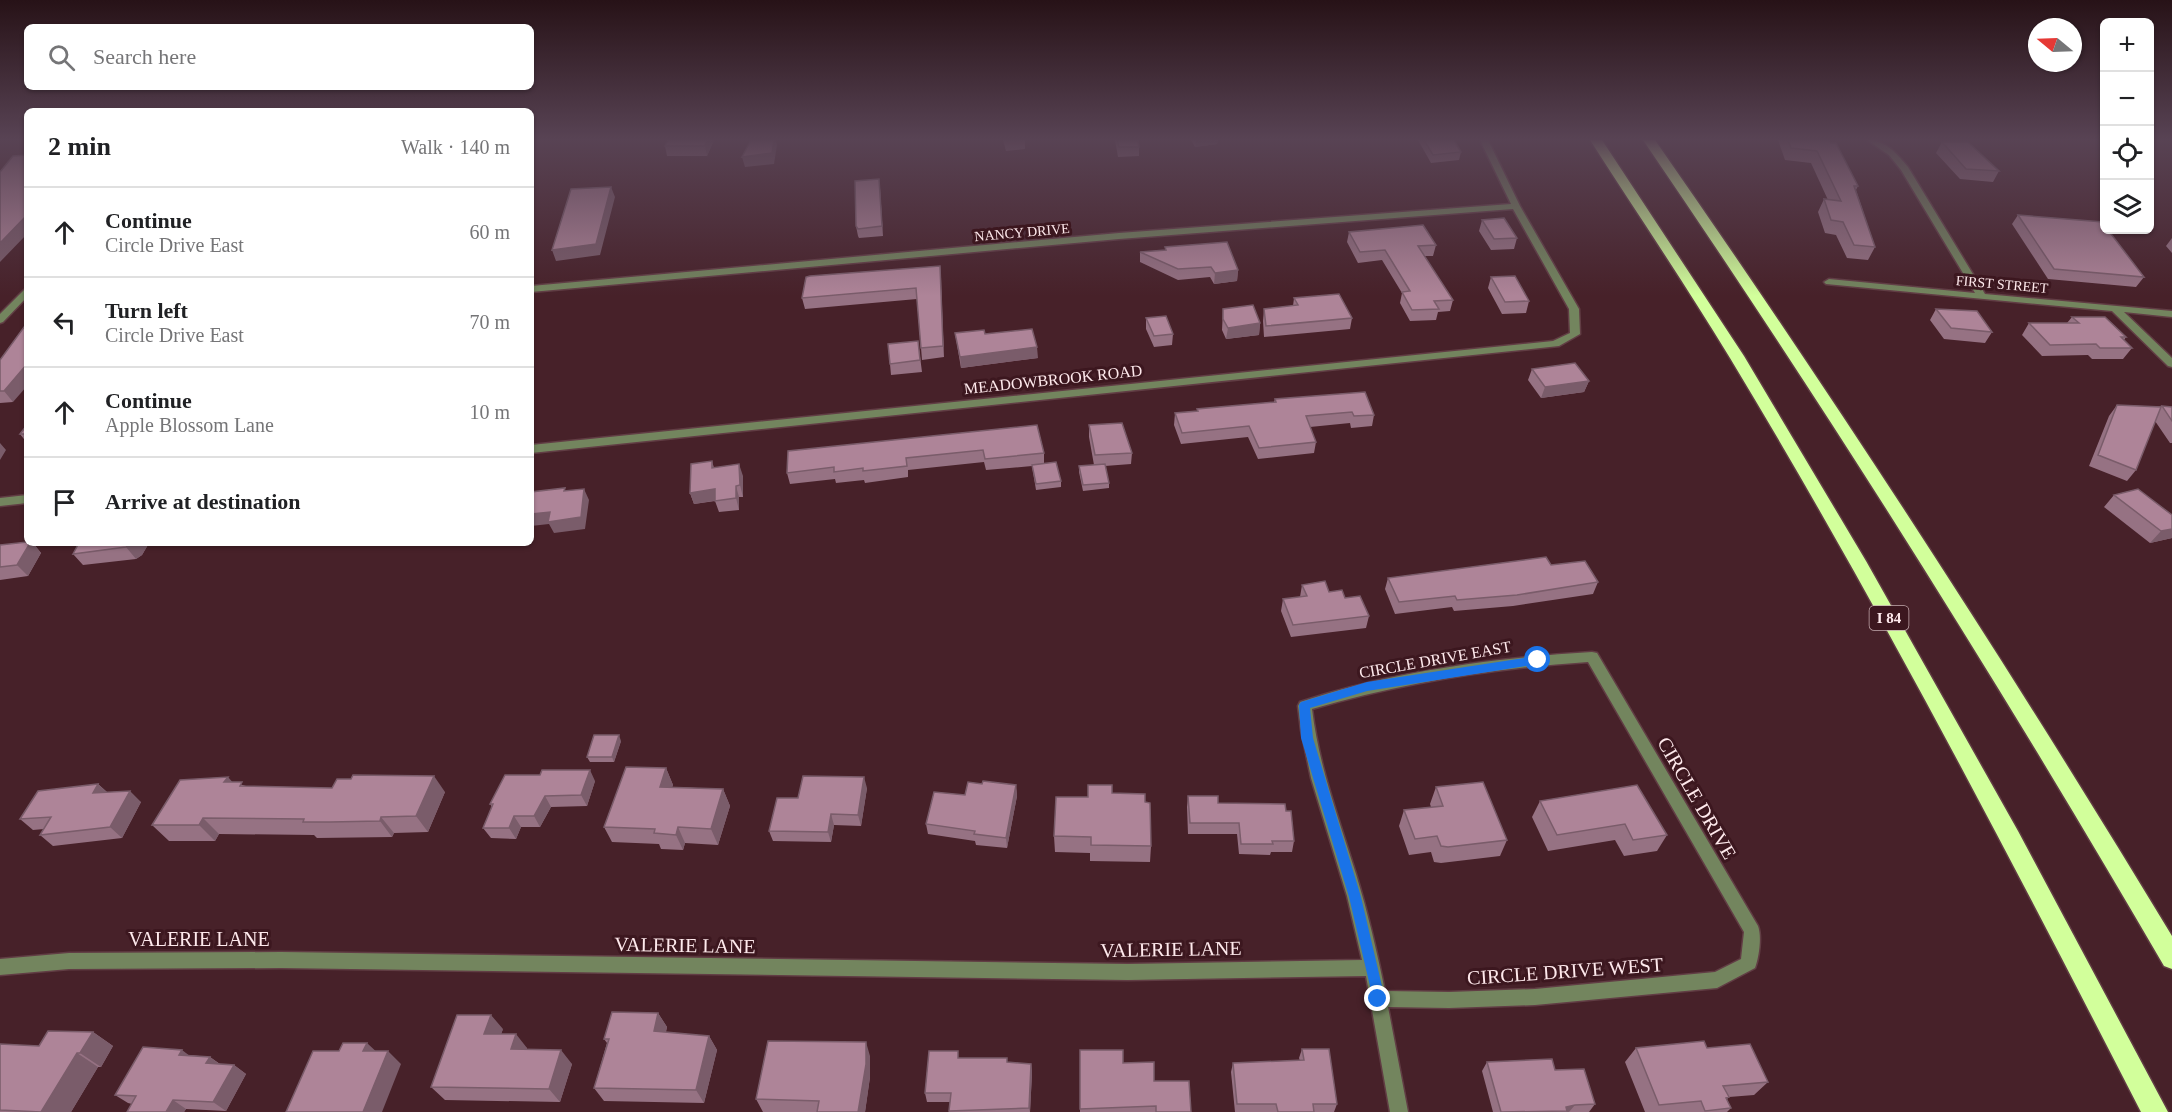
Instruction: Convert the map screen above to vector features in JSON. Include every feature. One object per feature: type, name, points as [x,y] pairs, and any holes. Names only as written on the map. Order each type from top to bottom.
[{"type":"highway","name":"I 84","points":[[1629,192],[1753,384],[1847,544],[1976,774],[2155,1112]]},
{"type":"highway","points":[[1685,192],[1771,316],[1921,545],[2059,768],[2172,958]]},
{"type":"street","points":[[1509,192],[1516,206]]},
{"type":"street","points":[[1918,192],[1981,295]]},
{"type":"street","name":"NANCY DRIVE","points":[[534,289],[1119,236],[1516,206]]},
{"type":"street","name":"MEADOWBROOK ROAD","points":[[534,449],[1534,348],[1555,344],[1575,334],[1574,309],[1516,206]]},
{"type":"street","name":"FIRST STREET","points":[[1829,282],[2172,314]]},
{"type":"street","points":[[0,320],[24,295]]},
{"type":"street","points":[[2115,308],[2172,364]]},
{"type":"street","points":[[0,502],[24,499]]},
{"type":"street","name":"CIRCLE DRIVE","points":[[1592,657],[1752,931],[1749,963]]},
{"type":"street","name":"CIRCLE DRIVE EAST","points":[[1370,968],[1355,897],[1307,738],[1305,705],[1367,687],[1538,660],[1592,657]]},
{"type":"street","name":"VALERIE LANE","points":[[0,966],[69,961],[281,960],[1128,972],[1370,968]]},
{"type":"street","name":"CIRCLE DRIVE WEST","points":[[1378,999],[1449,1000],[1536,997],[1717,980],[1749,963]]},
{"type":"street","points":[[1370,968],[1399,1112]]},
{"type":"building","points":[[0,192],[24,192],[24,218],[0,243]]},
{"type":"building","points":[[570,192],[610,192],[596,244],[552,250]]},
{"type":"building","points":[[855,192],[880,192],[882,226],[858,229]]},
{"type":"building","points":[[1837,192],[1856,192],[1875,247],[1854,245],[1843,222],[1831,220],[1824,199],[1841,201]]},
{"type":"building","points":[[2018,215],[2100,222],[2100,234],[2111,234],[2144,277],[2054,269]]},
{"type":"building","points":[[1504,218],[1517,238],[1494,239],[1482,220]]},
{"type":"building","points":[[1423,225],[1436,245],[1418,246],[1453,300],[1434,301],[1439,309],[1412,310],[1402,292],[1410,291],[1385,250],[1360,252],[1349,232]]},
{"type":"building","points":[[1227,242],[1238,270],[1215,273],[1211,267],[1178,269],[1140,252],[1166,250],[1165,247]]},
{"type":"building","points":[[940,266],[943,346],[921,348],[916,288],[802,298],[806,277],[810,276]]},
{"type":"building","points":[[1515,276],[1529,301],[1505,302],[1491,277]]},
{"type":"building","points":[[1339,294],[1352,318],[1266,326],[1264,309],[1298,305],[1294,298]]},
{"type":"building","points":[[1253,305],[1260,323],[1228,328],[1223,319],[1223,309]]},
{"type":"building","points":[[1936,309],[1977,311],[1992,332],[1951,328]]},
{"type":"building","points":[[1166,316],[1173,334],[1154,336],[1146,318]]},
{"type":"building","points":[[2072,317],[2105,317],[2126,337],[2121,337],[2132,348],[2100,348],[2096,344],[2050,345],[2029,323],[2079,323]]},
{"type":"building","points":[[24,327],[24,368],[4,391],[0,391],[0,360]]},
{"type":"building","points":[[1032,329],[1037,347],[960,357],[955,333],[984,330],[985,334]]},
{"type":"building","points":[[918,341],[920,360],[890,364],[888,344]]},
{"type":"building","points":[[1575,363],[1589,381],[1545,387],[1532,369]]},
{"type":"building","points":[[1365,392],[1374,415],[1354,416],[1352,412],[1306,416],[1316,442],[1259,448],[1249,426],[1182,433],[1175,413],[1276,402],[1275,399]]},
{"type":"building","points":[[2117,405],[2161,407],[2136,470],[2098,455]]},
{"type":"building","points":[[2162,406],[2172,407],[2172,421]]},
{"type":"building","points":[[1122,423],[1132,453],[1095,455],[1089,425]]},
{"type":"building","points":[[1037,425],[1044,453],[985,459],[983,450],[906,458],[907,466],[834,472],[834,467],[787,473],[788,451]]},
{"type":"building","points":[[712,461],[712,468],[739,464],[740,485],[736,486],[736,498],[715,501],[715,489],[690,493],[691,464]]},
{"type":"building","points":[[1056,462],[1061,481],[1036,484],[1032,465]]},
{"type":"building","points":[[1105,464],[1109,483],[1083,485],[1079,466]]},
{"type":"building","points":[[565,488],[564,491],[584,489],[581,517],[548,522],[550,512],[534,514],[534,492]]},
{"type":"building","points":[[2138,489],[2172,515],[2172,529],[2161,531],[2114,495]]},
{"type":"building","points":[[24,542],[24,546],[28,546],[17,565],[0,567],[0,545]]},
{"type":"building","points":[[77,546],[128,546],[126,547],[73,554]]},
{"type":"building","points":[[1546,557],[1551,565],[1585,561],[1598,582],[1517,595],[1457,600],[1455,596],[1399,602],[1388,578]]},
{"type":"building","points":[[1325,581],[1329,592],[1342,590],[1345,598],[1360,596],[1369,616],[1293,625],[1283,599],[1307,596],[1302,585]]},
{"type":"building","points":[[594,735],[619,735],[612,757],[587,757]]},
{"type":"building","points":[[626,767],[666,768],[660,787],[723,789],[711,829],[678,827],[676,835],[654,833],[655,829],[604,827]]},
{"type":"building","points":[[542,770],[590,770],[581,795],[545,796],[534,816],[514,816],[509,828],[483,828],[493,804],[490,804],[505,775],[540,775]]},
{"type":"building","points":[[353,775],[434,776],[416,816],[381,817],[380,821],[330,822],[303,822],[304,819],[203,818],[199,825],[152,825],[180,780],[228,777],[224,782],[242,782],[240,786],[332,788],[337,779],[351,779]]},
{"type":"building","points":[[803,776],[864,777],[858,815],[831,814],[828,832],[769,831],[777,798],[798,798]]},
{"type":"building","points":[[983,781],[1016,785],[1006,838],[926,824],[934,792],[965,795],[968,782],[982,784]]},
{"type":"building","points":[[1483,782],[1507,840],[1448,847],[1441,846],[1437,836],[1415,839],[1404,810],[1443,806],[1436,787]]},
{"type":"building","points":[[98,784],[93,793],[130,791],[110,827],[40,835],[51,817],[20,819],[38,791]]},
{"type":"building","points":[[1088,785],[1112,785],[1112,793],[1145,794],[1145,802],[1150,803],[1151,846],[1091,845],[1091,837],[1054,836],[1056,797],[1088,797]]},
{"type":"building","points":[[1637,785],[1667,835],[1633,840],[1625,824],[1557,835],[1540,801]]},
{"type":"building","points":[[1188,796],[1218,796],[1218,803],[1285,804],[1286,811],[1291,811],[1294,841],[1272,841],[1273,844],[1241,844],[1239,823],[1190,823]]},
{"type":"building","points":[[612,1012],[658,1013],[654,1031],[709,1036],[696,1090],[594,1088],[609,1039],[604,1039]]},
{"type":"building","points":[[457,1015],[491,1015],[484,1034],[516,1034],[511,1049],[561,1050],[549,1089],[431,1087]]},
{"type":"building","points":[[48,1031],[93,1032],[80,1053],[77,1053],[41,1112],[0,1110],[0,1044],[39,1046]]},
{"type":"building","points":[[768,1041],[866,1042],[866,1064],[858,1112],[817,1112],[819,1101],[756,1099]]},
{"type":"building","points":[[1704,1041],[1707,1048],[1750,1044],[1768,1082],[1723,1086],[1729,1097],[1726,1098],[1731,1108],[1705,1111],[1701,1101],[1659,1105],[1636,1048]]},
{"type":"building","points":[[343,1043],[367,1043],[363,1051],[388,1051],[363,1112],[286,1112],[313,1051],[339,1051]]},
{"type":"building","points":[[143,1047],[182,1050],[179,1055],[210,1057],[206,1063],[234,1065],[213,1102],[173,1100],[166,1112],[127,1112],[136,1096],[115,1095]]},
{"type":"building","points":[[1302,1049],[1329,1049],[1337,1104],[1313,1104],[1314,1112],[1278,1112],[1276,1104],[1237,1104],[1233,1063],[1304,1060]]},
{"type":"building","points":[[1080,1050],[1123,1050],[1123,1063],[1154,1062],[1154,1081],[1189,1081],[1191,1112],[1156,1112],[1156,1106],[1080,1109]]},
{"type":"building","points":[[929,1051],[958,1051],[958,1058],[1007,1058],[1007,1062],[1031,1064],[1029,1108],[949,1111],[951,1093],[925,1093]]},
{"type":"building","points":[[1552,1059],[1555,1070],[1584,1069],[1595,1104],[1566,1107],[1567,1111],[1501,1112],[1487,1062]]},
{"type":"route","points":[[1378,999],[1355,897],[1307,738],[1305,705],[1367,687],[1538,660]]}]
